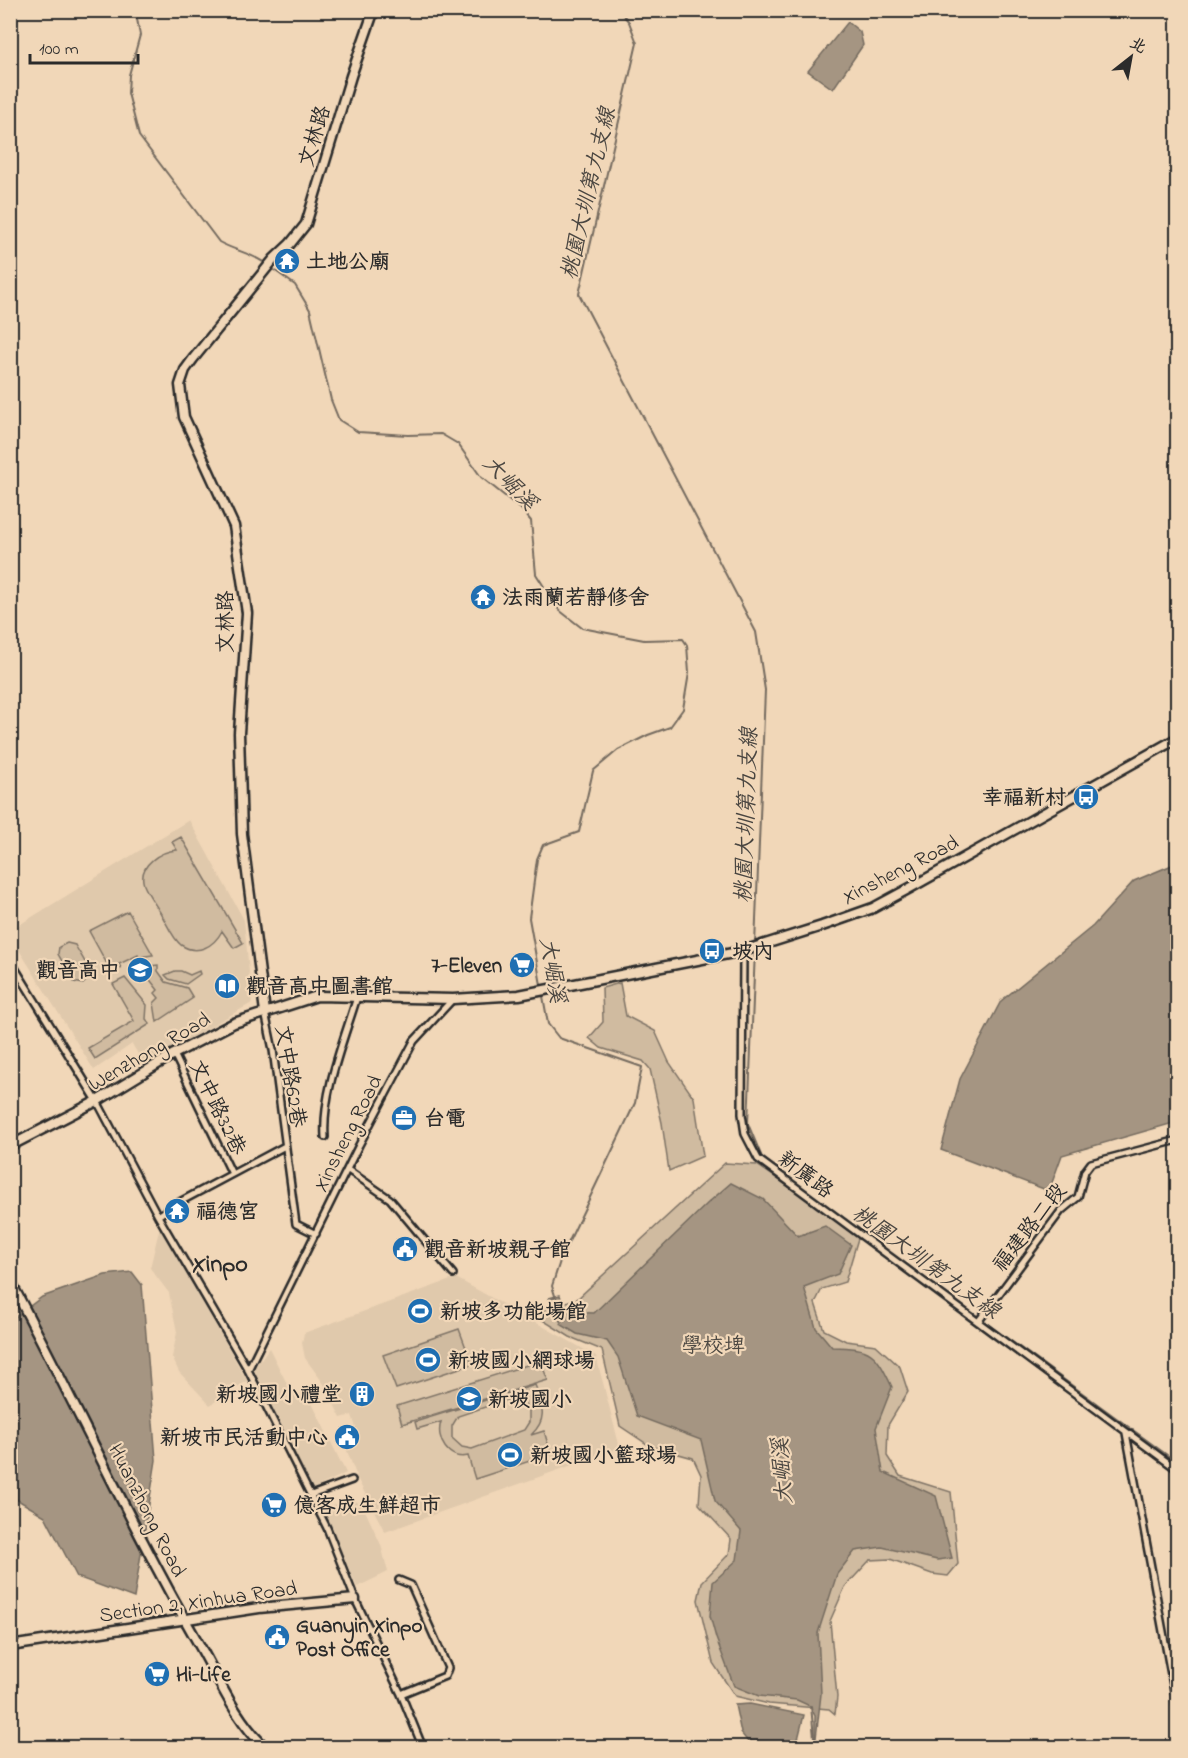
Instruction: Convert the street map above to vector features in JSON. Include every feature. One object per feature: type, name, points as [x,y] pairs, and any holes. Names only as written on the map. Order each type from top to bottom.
[{"type":"street","name":"文林路","points":[[265,1012],[242,834],[239,733],[247,613],[240,556],[234,526],[183,417],[180,385],[189,364],[271,262],[306,224],[351,76],[374,10]]},
{"type":"street","name":"Xinsheng Road","points":[[248,1370],[359,1145],[414,1041],[453,999],[519,995],[743,951],[873,908],[1178,738]]},
{"type":"street","name":"新廣路","points":[[743,951],[742,1114],[745,1134],[758,1159],[1178,1470]]},
{"type":"street","points":[[10,960],[97,1101],[158,1216],[248,1370],[327,1528],[355,1599],[401,1694],[423,1748]]},
{"type":"street","name":"Wenzhong Road","points":[[10,1146],[97,1101],[174,1054],[234,1023],[265,1012],[317,996],[453,999]]},
{"type":"street","points":[[325,1137],[324,1119],[331,1085],[357,997]]},
{"type":"street","name":"文中路62巷","points":[[265,1012],[273,1050],[296,1224],[316,1234]]},
{"type":"street","name":"文中路32巷","points":[[174,1054],[232,1174]]},
{"type":"street","name":"福建路二段","points":[[978,1322],[1057,1217],[1078,1197],[1085,1171],[1091,1163],[1178,1140]]},
{"type":"street","points":[[158,1216],[174,1205],[285,1146]]},
{"type":"street","points":[[348,1170],[390,1199],[453,1274]]},
{"type":"street","name":"Huanzhong Road","points":[[10,1281],[184,1621],[232,1706],[245,1725],[266,1748]]},
{"type":"street","points":[[1126,1433],[1178,1712]]},
{"type":"street","points":[[311,1495],[352,1480]]},
{"type":"street","points":[[399,1580],[411,1585],[448,1668],[445,1676],[401,1694]]},
{"type":"street","name":"Section 2, Xinhua Road","points":[[10,1646],[259,1608],[355,1599]]},
{"type":"shaded area","name":"觀音高中","points":[[189,820],[244,920],[252,1003],[144,1064],[132,1044],[94,1070],[11,937],[11,930]]},
{"type":"shaded area","points":[[160,1226],[247,1381],[210,1405],[179,1372],[172,1357],[177,1332],[169,1293],[150,1268]]},
{"type":"shaded area","name":"新坡國小","points":[[456,1278],[596,1356],[620,1448],[385,1532],[358,1480],[346,1448],[359,1438],[352,1415],[341,1418],[324,1384],[305,1358],[302,1343],[304,1333]]},
{"type":"shaded area","points":[[269,1348],[293,1396],[307,1393],[346,1473],[313,1489],[254,1369]]},
{"type":"shaded area","points":[[351,1498],[363,1506],[381,1545],[388,1572],[357,1587],[323,1509]]},
{"type":"green space","points":[[181,837],[243,943],[234,948],[222,931],[215,941],[205,948],[193,950],[181,945],[172,935],[144,885],[144,871],[147,865],[164,853],[177,850],[172,842]]},
{"type":"green space","points":[[128,911],[153,955],[139,957],[138,955],[119,964],[121,968],[110,974],[89,931]]},
{"type":"green space","points":[[67,943],[75,945],[88,970],[87,980],[83,984],[74,982],[58,954],[59,947]]},
{"type":"green space","points":[[158,965],[158,971],[166,982],[187,988],[193,998],[157,1022],[154,1003],[159,998],[155,993],[158,990],[144,972],[149,966]]},
{"type":"green space","points":[[175,971],[190,975],[199,971],[200,974],[186,984],[169,979],[165,975]]},
{"type":"green space","points":[[125,978],[147,1005],[146,1019],[150,1024],[95,1059],[88,1048],[134,1021],[113,984]]},
{"type":"green space","points":[[620,983],[626,1016],[655,1031],[669,1062],[694,1098],[703,1156],[669,1171],[662,1123],[650,1069],[643,1061],[601,1048],[589,1038],[603,1022],[602,988]]},
{"type":"green space","name":"學校埤","points":[[725,1163],[757,1165],[859,1235],[845,1282],[822,1289],[815,1303],[824,1330],[846,1341],[876,1345],[900,1367],[908,1392],[888,1425],[887,1456],[900,1476],[951,1492],[958,1564],[948,1576],[932,1574],[890,1559],[870,1560],[845,1587],[830,1621],[837,1697],[835,1714],[829,1709],[769,1704],[735,1696],[713,1663],[698,1600],[702,1582],[729,1554],[731,1539],[699,1504],[701,1475],[693,1458],[650,1446],[620,1426],[602,1350],[570,1337],[536,1316],[547,1307],[577,1299]]},
{"type":"green space","name":"新坡國小網球場","points":[[459,1329],[472,1364],[396,1389],[383,1355]]},
{"type":"green space","points":[[540,1361],[548,1380],[402,1424],[397,1406]]},
{"type":"green space","points":[[535,1385],[537,1390],[531,1393],[540,1403],[542,1414],[539,1425],[531,1435],[544,1431],[551,1454],[475,1479],[468,1456],[455,1455],[442,1442],[441,1422],[417,1429],[415,1422]],"holes":[[[509,1399],[522,1402],[529,1408],[529,1422],[524,1430],[472,1449],[462,1447],[452,1438],[452,1426],[458,1416]]]},
{"type":"water","points":[[848,22],[860,32],[863,45],[833,89],[808,71]]},
{"type":"water","points":[[1177,863],[1177,1122],[1062,1155],[1049,1191],[941,1150],[960,1079],[1001,1001],[1093,926],[1134,881]]},
{"type":"water","name":"學校埤","points":[[731,1183],[763,1199],[798,1236],[825,1226],[851,1245],[838,1274],[804,1287],[816,1328],[832,1347],[864,1351],[871,1354],[881,1366],[892,1387],[876,1428],[883,1472],[936,1496],[952,1558],[937,1560],[882,1547],[855,1551],[837,1574],[818,1633],[821,1694],[815,1747],[815,1716],[810,1706],[797,1700],[759,1696],[734,1686],[716,1638],[710,1616],[713,1582],[737,1560],[741,1531],[715,1501],[701,1440],[637,1416],[618,1357],[607,1341],[577,1334],[562,1325],[549,1298],[560,1295],[565,1312],[594,1313]]},
{"type":"water","points":[[132,1272],[142,1285],[156,1460],[134,1598],[77,1577],[45,1516],[11,1496],[10,1321],[42,1297],[105,1275]]},
{"type":"water","points":[[750,1704],[804,1715],[796,1747],[752,1747],[741,1733],[735,1705]]},
{"type":"waterway","name":"大崛溪","points":[[132,10],[137,19],[140,35],[129,75],[128,93],[139,136],[219,242],[256,257],[266,264]]},
{"type":"waterway","name":"桃園大圳第九支線","points":[[619,10],[629,22],[637,43],[579,294],[756,632],[765,690],[755,945]]},
{"type":"waterway","name":"大崛溪","points":[[270,267],[295,285],[310,310],[331,400],[339,420],[358,432],[441,434],[458,444],[481,477],[521,509],[531,521],[536,574],[559,610],[582,628],[644,640],[683,639],[687,645],[689,673],[683,709],[670,727],[618,750],[593,771],[579,832],[543,845],[537,859],[529,918],[548,1024],[559,1038],[642,1067],[635,1103],[561,1258],[552,1286],[556,1299]]},
{"type":"waterway","name":"桃園大圳第九支線","points":[[755,950],[748,1124],[763,1160],[1178,1463]]},
{"type":"waterway","name":"大崛溪","points":[[811,1706],[815,1748]]},
{"type":"place","name":"土地公廟","points":[[287,261]]},
{"type":"place","name":"法雨蘭若靜修舍","points":[[483,597]]},
{"type":"place","name":"幸福新村","points":[[1086,797]]},
{"type":"place","name":"坡內","points":[[712,951]]},
{"type":"place","name":"7-Eleven","points":[[522,965]]},
{"type":"place","name":"觀音高中","points":[[140,970]]},
{"type":"place","name":"觀音高中圖書館","points":[[227,986]]},
{"type":"place","name":"台電","points":[[404,1118]]},
{"type":"place","name":"福德宮","points":[[177,1211]]},
{"type":"place","name":"觀音新坡親子館","points":[[405,1249]]},
{"type":"place","name":"新坡多功能場館","points":[[420,1311]]},
{"type":"place","name":"新坡國小網球場","points":[[428,1360]]},
{"type":"place","name":"新坡國小禮堂","points":[[362,1394]]},
{"type":"place","name":"新坡國小","points":[[469,1399]]},
{"type":"place","name":"新坡市民活動中心","points":[[347,1437]]},
{"type":"place","name":"新坡國小籃球場","points":[[510,1455]]},
{"type":"place","name":"億客成生鮮超市","points":[[274,1505]]},
{"type":"place","name":"Guanyin Xinpo Post Office","points":[[277,1637]]},
{"type":"place","name":"Hi-Life","points":[[157,1674]]},
{"type":"district","name":"Xinpo","points":[[220,1263]]}]
